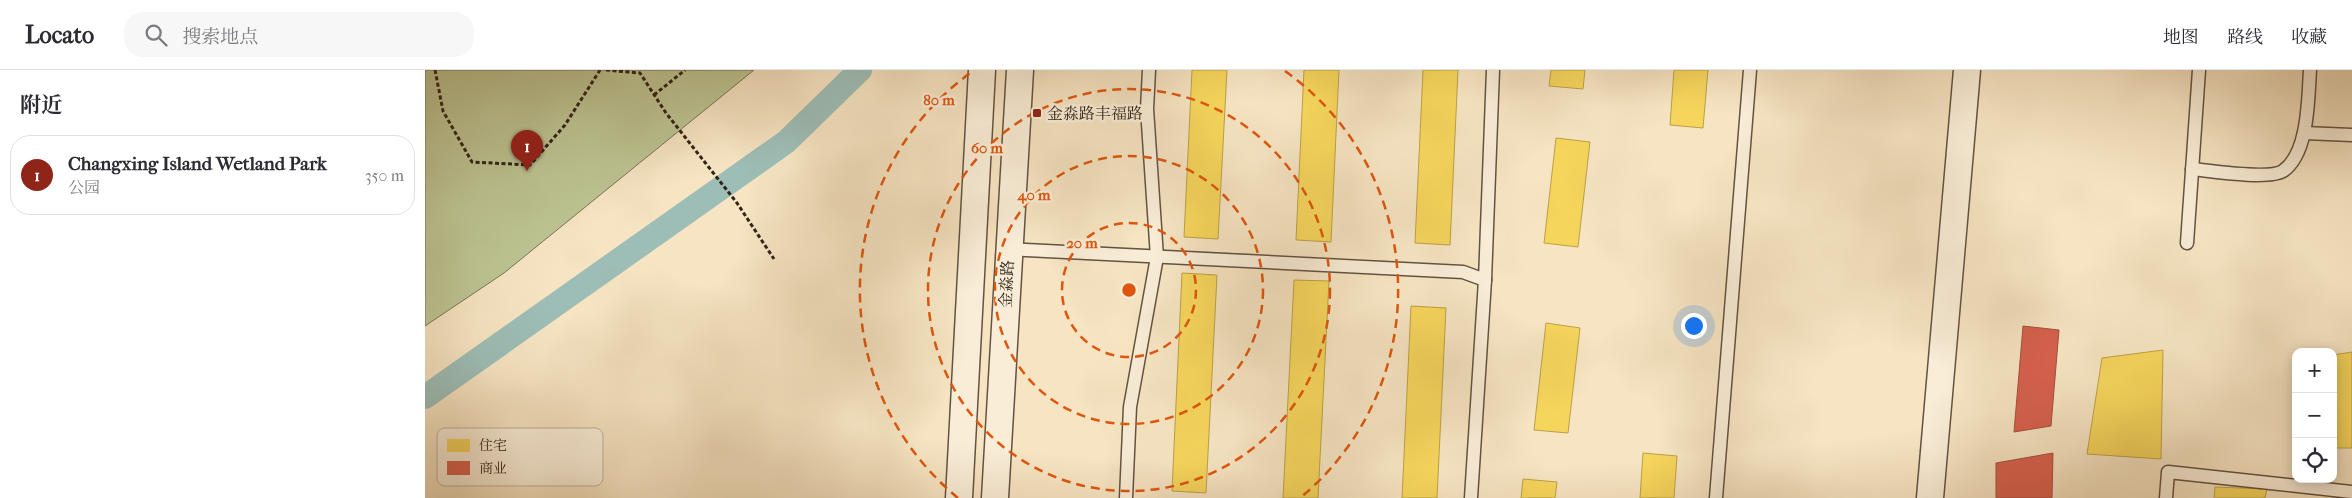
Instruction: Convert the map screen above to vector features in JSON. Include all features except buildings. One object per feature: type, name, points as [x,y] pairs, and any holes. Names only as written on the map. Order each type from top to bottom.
[{"type":"street","points":[[959,498],[981,70]]},
{"type":"street","name":"金淼路","points":[[995,498],[1008,249],[1020,70]]},
{"type":"street","points":[[1930,498],[1967,70]]},
{"type":"lane","points":[[1126,498],[1130,407],[1157,257],[1147,109],[1149,70]]},
{"type":"lane","points":[[1471,498],[1485,280],[1493,70]]},
{"type":"lane","points":[[1716,498],[1750,70]]},
{"type":"lane","points":[[2187,243],[2199,70]]},
{"type":"lane","points":[[2192,170],[2263,175],[2283,171],[2299,150],[2305,133],[2310,70]]},
{"type":"lane","points":[[2305,133],[2352,135]]},
{"type":"lane","points":[[1008,249],[1463,272],[1485,280]]},
{"type":"lane","points":[[2166,498],[2169,472],[2352,492]]},
{"type":"path","points":[[435,70],[443,111],[472,162],[530,165],[565,125],[600,70]]},
{"type":"path","points":[[606,70],[639,73],[737,203],[774,259]]},
{"type":"path","points":[[654,95],[685,70]]},
{"type":"green space","points":[[425,70],[754,70],[504,273],[425,326]]},
{"type":"waterway","points":[[425,397],[786,142],[860,70]]},
{"type":"place","name":"金淼路丰福路","points":[[1037,113]]},
{"type":"place","name":"Changxing Island Wetland Park","points":[[527,171]]}]
